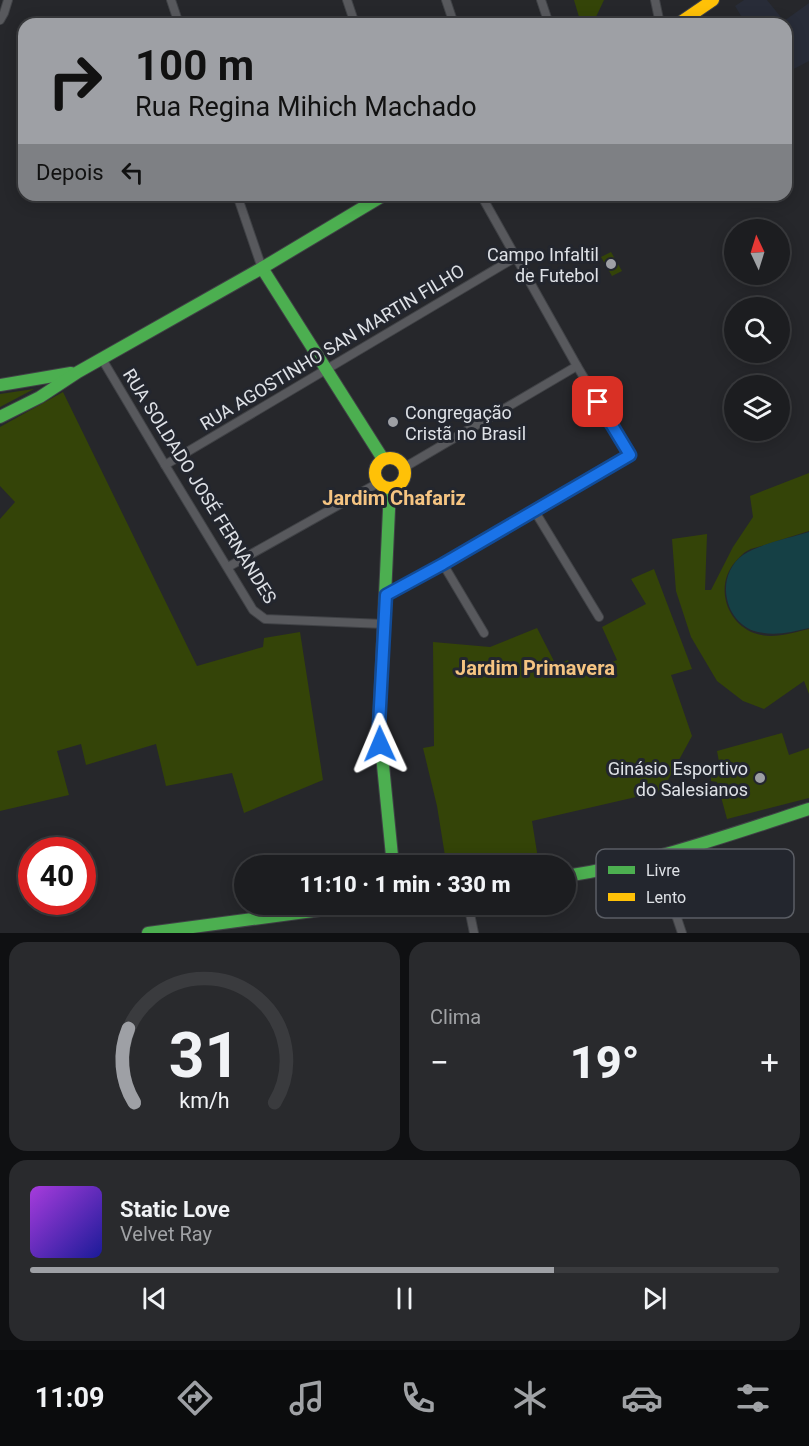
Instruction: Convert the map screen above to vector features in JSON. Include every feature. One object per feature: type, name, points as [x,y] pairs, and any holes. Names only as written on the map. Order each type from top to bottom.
[{"type":"street","points":[[0,20],[8,0]]},
{"type":"street","points":[[171,0],[177,18]]},
{"type":"street","points":[[347,0],[353,18]]},
{"type":"street","points":[[446,0],[452,18]]},
{"type":"street","points":[[541,0],[547,18]]},
{"type":"street","points":[[655,0],[659,18]]},
{"type":"street","points":[[687,18],[713,0]]},
{"type":"street","points":[[239,201],[262,268],[383,459]]},
{"type":"street","points":[[0,417],[40,397],[78,372],[262,268],[374,201]]},
{"type":"street","points":[[386,595],[630,455],[484,201]]},
{"type":"street","name":"RUA AGOSTINHO SAN MARTIN FILHO","points":[[165,465],[516,257]]},
{"type":"street","name":"RUA SOLDADO JOSÉ FERNANDES","points":[[102,359],[254,610],[265,619],[384,624]]},
{"type":"street","points":[[405,467],[577,366]]},
{"type":"street","points":[[0,385],[78,372]]},
{"type":"street","points":[[37,380],[40,397]]},
{"type":"street","points":[[228,567],[384,486],[397,487],[403,482],[406,474],[405,467],[399,460],[391,457],[383,459],[376,466],[375,474],[384,486],[386,595],[379,725],[392,855]]},
{"type":"street","points":[[534,510],[599,617]]},
{"type":"street","points":[[443,564],[484,633]]},
{"type":"street","points":[[685,849],[809,809]]},
{"type":"street","points":[[576,875],[596,872]]},
{"type":"street","points":[[153,933],[285,915]]},
{"type":"street","points":[[470,915],[474,933]]},
{"type":"street","points":[[677,918],[682,933]]},
{"type":"shaded area","points":[[744,0],[767,0],[782,18],[742,18],[735,6]]},
{"type":"shaded area","points":[[809,3],[809,61],[792,70],[792,18],[788,18]]},
{"type":"green space","points":[[574,0],[604,0],[595,18],[579,17]]},
{"type":"green space","name":"Campo Infaltil de Futebol","points":[[611,252],[622,271],[612,276],[601,257]]},
{"type":"green space","points":[[34,389],[0,407],[0,394]]},
{"type":"green space","points":[[63,392],[197,666],[263,647],[264,638],[300,632],[323,780],[244,813],[232,773],[166,786],[156,744],[86,765],[81,744],[57,751],[69,795],[0,811],[0,519],[15,502],[0,486],[0,427]]},
{"type":"green space","points":[[809,473],[809,531],[746,552],[730,569],[726,580],[726,601],[736,620],[744,628],[768,636],[809,629],[809,694],[804,681],[764,709],[743,701],[717,681],[691,637],[676,591],[672,539],[707,534],[705,590],[711,590],[733,547],[753,517],[750,496]]},
{"type":"green space","points":[[654,569],[692,669],[671,675],[692,736],[662,791],[532,821],[537,855],[445,855],[437,806],[423,748],[434,746],[433,642],[490,647],[537,628],[556,665],[568,660],[576,676],[617,660],[602,627],[646,604],[631,579]]},
{"type":"green space","name":"Ginásio Esportivo do Salesianos","points":[[782,733],[789,755],[809,748],[809,798],[727,819],[717,782],[711,781],[711,774],[721,772],[717,751]]},
{"type":"water","points":[[809,532],[809,628],[771,634],[746,627],[737,620],[727,598],[728,575],[734,564],[743,555],[757,548]]},
{"type":"traffic: fast","points":[[0,417],[40,397],[78,372],[262,268],[374,201]]},
{"type":"traffic: fast","points":[[262,268],[383,459]]},
{"type":"traffic: fast","points":[[0,385],[71,373]]},
{"type":"traffic: fast","points":[[390,488],[379,725],[392,855]]},
{"type":"traffic: fast","points":[[682,849],[809,809]]},
{"type":"traffic: fast","points":[[576,874],[596,870]]},
{"type":"traffic: fast","points":[[148,933],[283,915]]},
{"type":"traffic: slow","points":[[687,18],[713,0]]},
{"type":"traffic: slow","points":[[390,458],[401,462],[405,473],[401,484],[390,488],[379,484],[375,473],[379,462],[390,458]]},
{"type":"place","name":"Campo Infaltil de Futebol","points":[[611,264]]},
{"type":"place","name":"Congregação Cristã no Brasil","points":[[393,422]]},
{"type":"place","name":"Ginásio Esportivo do Salesianos","points":[[760,778]]},
{"type":"district","name":"Jardim Chafariz","points":[[394,498]]},
{"type":"district","name":"Jardim Primavera","points":[[535,668]]},
{"type":"route","points":[[380,744],[386,595],[630,455],[598,402]]}]
